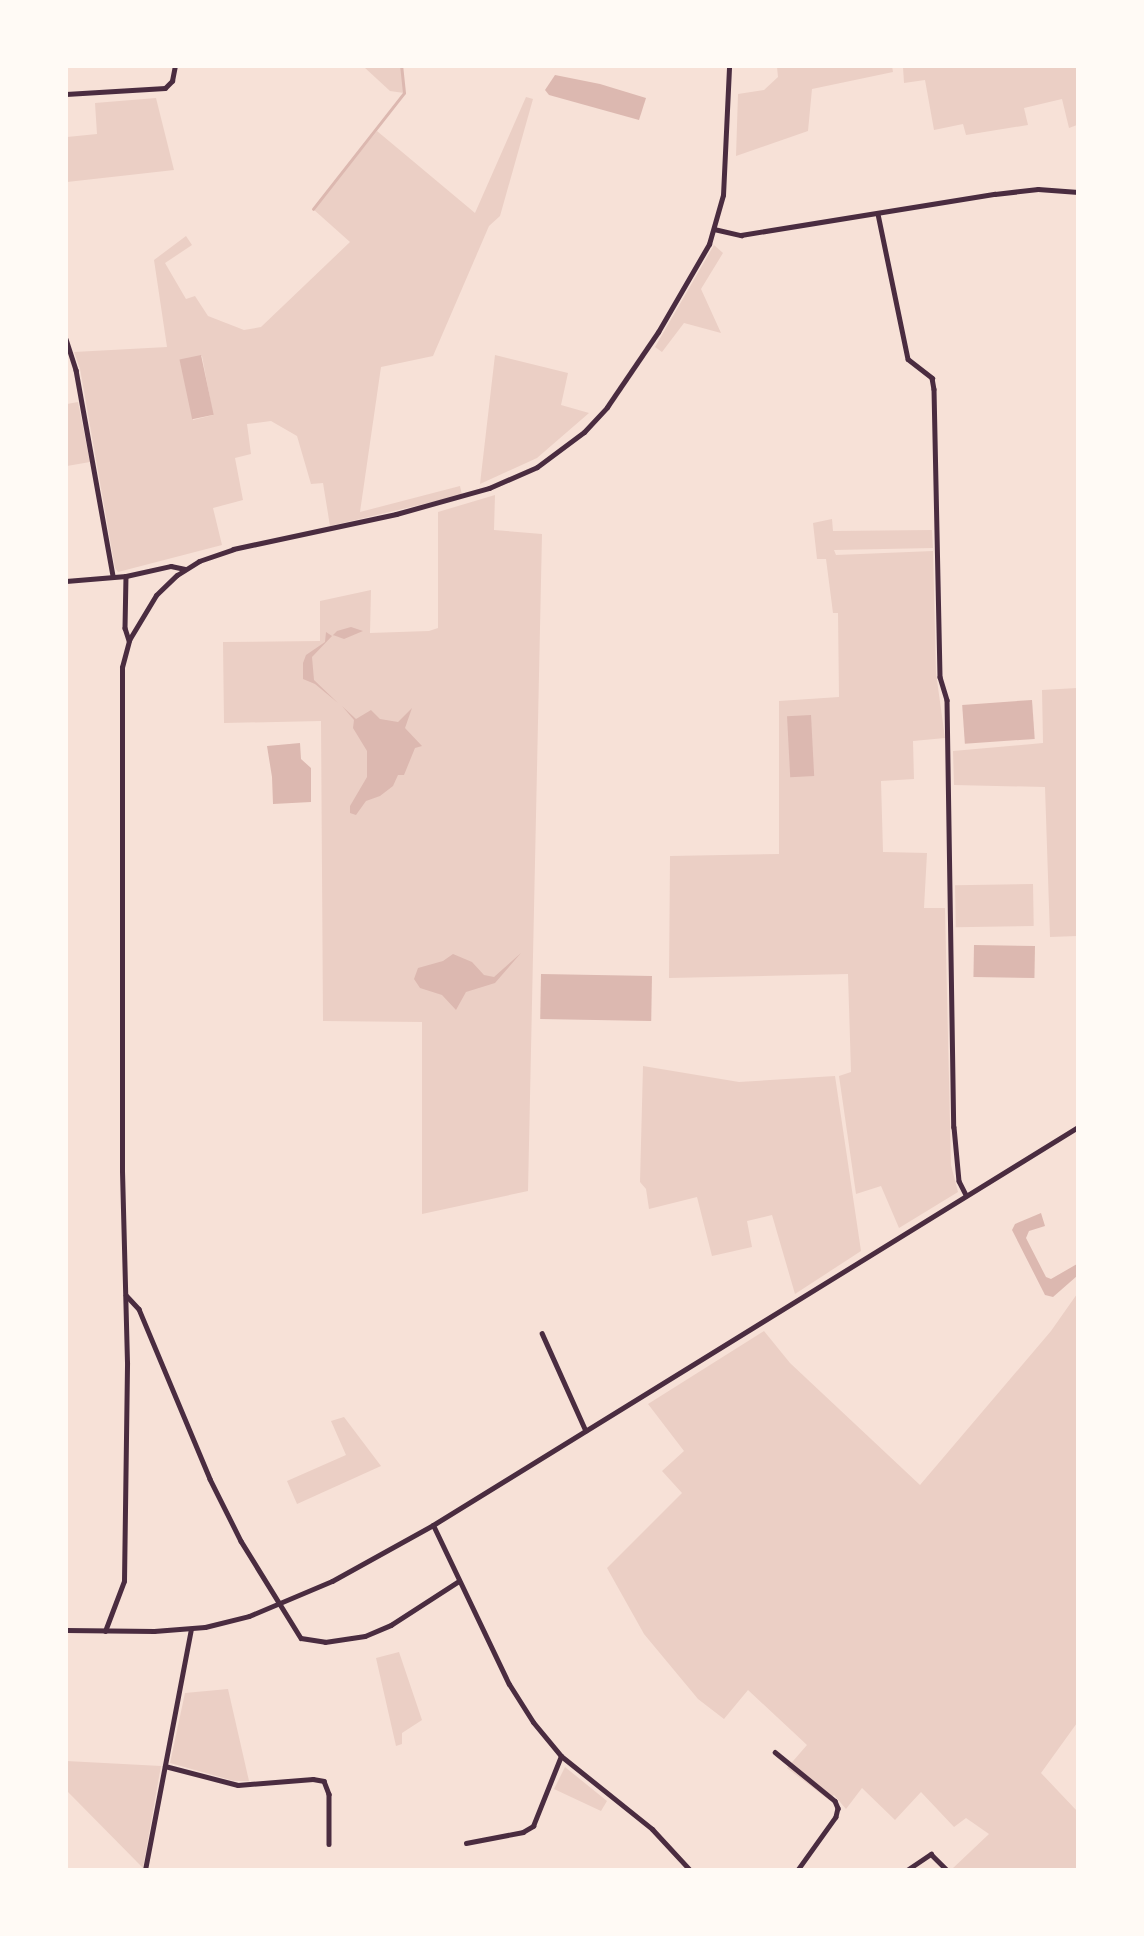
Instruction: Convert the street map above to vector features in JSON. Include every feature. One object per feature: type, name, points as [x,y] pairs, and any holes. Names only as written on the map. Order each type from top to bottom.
[{"type":"street","points":[[66,94],[165,88],[172,81],[175,66]]},
{"type":"street","points":[[105,1631],[124,1581],[121,686],[129,640],[156,595],[185,569],[233,549],[460,497],[514,478],[549,460],[584,432],[607,407],[700,265],[723,195],[729,66]]},
{"type":"street","points":[[714,229],[741,235],[1038,189],[1077,192]]},
{"type":"street","points":[[878,214],[908,359],[932,378],[934,389],[940,677],[947,700],[954,1127],[959,1181],[966,1195]]},
{"type":"street","points":[[66,339],[76,370],[113,576]]},
{"type":"street","points":[[66,582],[126,576],[171,566],[185,569]]},
{"type":"street","points":[[126,576],[125,628],[129,640]]},
{"type":"street","points":[[66,1630],[191,1629],[234,1620],[279,1604],[361,1566],[433,1525],[1077,1127]]},
{"type":"street","points":[[125,1294],[139,1310],[148,1328],[216,1491],[241,1541],[301,1638],[325,1642],[365,1636],[391,1625],[459,1581]]},
{"type":"street","points":[[542,1333],[586,1430]]},
{"type":"street","points":[[433,1525],[524,1709],[561,1756],[652,1829],[690,1870]]},
{"type":"street","points":[[145,1870],[191,1629]]},
{"type":"street","points":[[775,1752],[835,1801],[838,1808],[836,1817],[798,1870]]},
{"type":"street","points":[[466,1843],[523,1832],[533,1826],[561,1756]]},
{"type":"street","points":[[165,1766],[238,1786],[313,1779],[328,1785],[329,1844]]},
{"type":"street","points":[[907,1870],[931,1853],[947,1870]]},
{"type":"shaded area","points":[[892,66],[893,72],[812,89],[808,131],[736,156],[738,94],[764,90],[778,77],[777,67]]},
{"type":"shaded area","points":[[364,67],[401,67],[404,93],[390,91]]},
{"type":"shaded area","points":[[903,67],[1077,67],[1077,125],[1069,128],[1062,99],[1024,108],[1028,125],[966,135],[963,124],[934,130],[925,80],[904,83]]},
{"type":"shaded area","points":[[555,75],[600,84],[646,98],[639,120],[549,95],[545,90]]},
{"type":"shaded area","points":[[526,97],[533,99],[500,216],[489,226],[433,356],[381,367],[360,512],[460,486],[462,495],[330,526],[323,483],[311,484],[297,436],[271,421],[247,424],[251,454],[235,458],[243,500],[213,508],[222,545],[118,572],[115,568],[80,369],[74,352],[167,347],[154,260],[186,236],[192,245],[165,263],[186,299],[195,296],[208,316],[244,330],[261,327],[350,242],[313,209],[377,131],[475,213]],"holes":[[[202,356],[213,415],[193,420],[181,361]]]},
{"type":"shaded area","points":[[156,98],[174,170],[67,182],[67,137],[97,134],[95,103]]},
{"type":"shaded area","points":[[714,245],[723,253],[701,289],[721,333],[684,323],[662,352],[655,347]]},
{"type":"shaded area","points":[[201,355],[214,415],[192,419],[179,360]]},
{"type":"shaded area","points":[[495,355],[568,373],[561,405],[589,413],[537,458],[480,484]]},
{"type":"shaded area","points":[[78,402],[90,462],[67,466],[67,404]]},
{"type":"shaded area","points":[[495,495],[494,530],[542,534],[528,1191],[422,1214],[422,1022],[323,1021],[321,721],[224,723],[223,642],[320,641],[320,601],[371,590],[370,633],[429,631],[438,628],[438,512]]},
{"type":"shaded area","points":[[832,519],[833,531],[932,530],[933,548],[834,550],[836,555],[933,551],[936,673],[945,738],[913,741],[914,779],[881,781],[883,852],[927,853],[924,908],[945,908],[951,1165],[958,1192],[899,1228],[881,1186],[856,1194],[839,1076],[851,1072],[848,974],[669,978],[670,856],[779,854],[779,701],[839,697],[838,613],[833,613],[826,559],[817,559],[813,523]]},
{"type":"shaded area","points":[[351,627],[363,631],[344,639],[333,635]]},
{"type":"shaded area","points":[[326,632],[333,635],[312,657],[314,680],[338,703],[315,684],[303,679],[306,655],[325,642]]},
{"type":"shaded area","points":[[1077,688],[1077,936],[1050,937],[1045,787],[954,785],[953,751],[1043,743],[1042,690]]},
{"type":"shaded area","points":[[1032,700],[1035,739],[965,744],[962,705]]},
{"type":"shaded area","points":[[342,706],[356,719],[371,710],[380,719],[398,722],[412,708],[405,728],[422,746],[415,748],[404,775],[398,775],[393,786],[380,796],[366,801],[356,815],[350,813],[350,806],[367,777],[367,751],[353,728],[354,720]]},
{"type":"shaded area","points":[[811,715],[814,776],[790,777],[787,716]]},
{"type":"shaded area","points":[[300,743],[301,759],[311,768],[311,802],[273,804],[267,746]]},
{"type":"shaded area","points":[[1033,884],[1034,926],[956,927],[955,885]]},
{"type":"shaded area","points":[[974,945],[1035,946],[1034,978],[973,977]]},
{"type":"shaded area","points":[[521,953],[495,983],[466,992],[456,1010],[442,995],[420,988],[414,979],[418,968],[443,961],[453,954],[472,962],[484,975],[494,977]]},
{"type":"shaded area","points":[[541,974],[652,976],[651,1021],[540,1019]]},
{"type":"shaded area","points":[[643,1066],[739,1082],[835,1076],[861,1251],[795,1294],[772,1215],[747,1221],[752,1247],[712,1256],[697,1197],[649,1209],[646,1189],[640,1182]]},
{"type":"shaded area","points":[[1041,1213],[1045,1226],[1029,1231],[1026,1238],[1046,1277],[1051,1279],[1077,1264],[1077,1276],[1053,1297],[1045,1295],[1012,1230],[1015,1224]]},
{"type":"shaded area","points":[[1077,1294],[1077,1723],[1041,1773],[1077,1811],[1077,1869],[952,1869],[989,1834],[966,1818],[954,1827],[921,1792],[895,1820],[862,1788],[846,1809],[834,1795],[829,1800],[787,1768],[807,1745],[748,1690],[724,1719],[698,1699],[644,1634],[607,1568],[682,1493],[662,1471],[684,1451],[648,1404],[764,1331],[790,1363],[920,1485],[1051,1331]]},
{"type":"shaded area","points":[[344,1417],[381,1466],[297,1504],[287,1481],[346,1455],[331,1421]]},
{"type":"shaded area","points":[[399,1652],[422,1720],[402,1733],[402,1744],[396,1746],[376,1658]]},
{"type":"shaded area","points":[[228,1689],[249,1781],[234,1781],[170,1763],[185,1693]]},
{"type":"shaded area","points":[[66,1761],[161,1766],[143,1868],[67,1791]]},
{"type":"shaded area","points":[[565,1767],[607,1801],[601,1811],[554,1789]]},
{"type":"waterway","points":[[313,209],[404,93],[401,66]]}]
